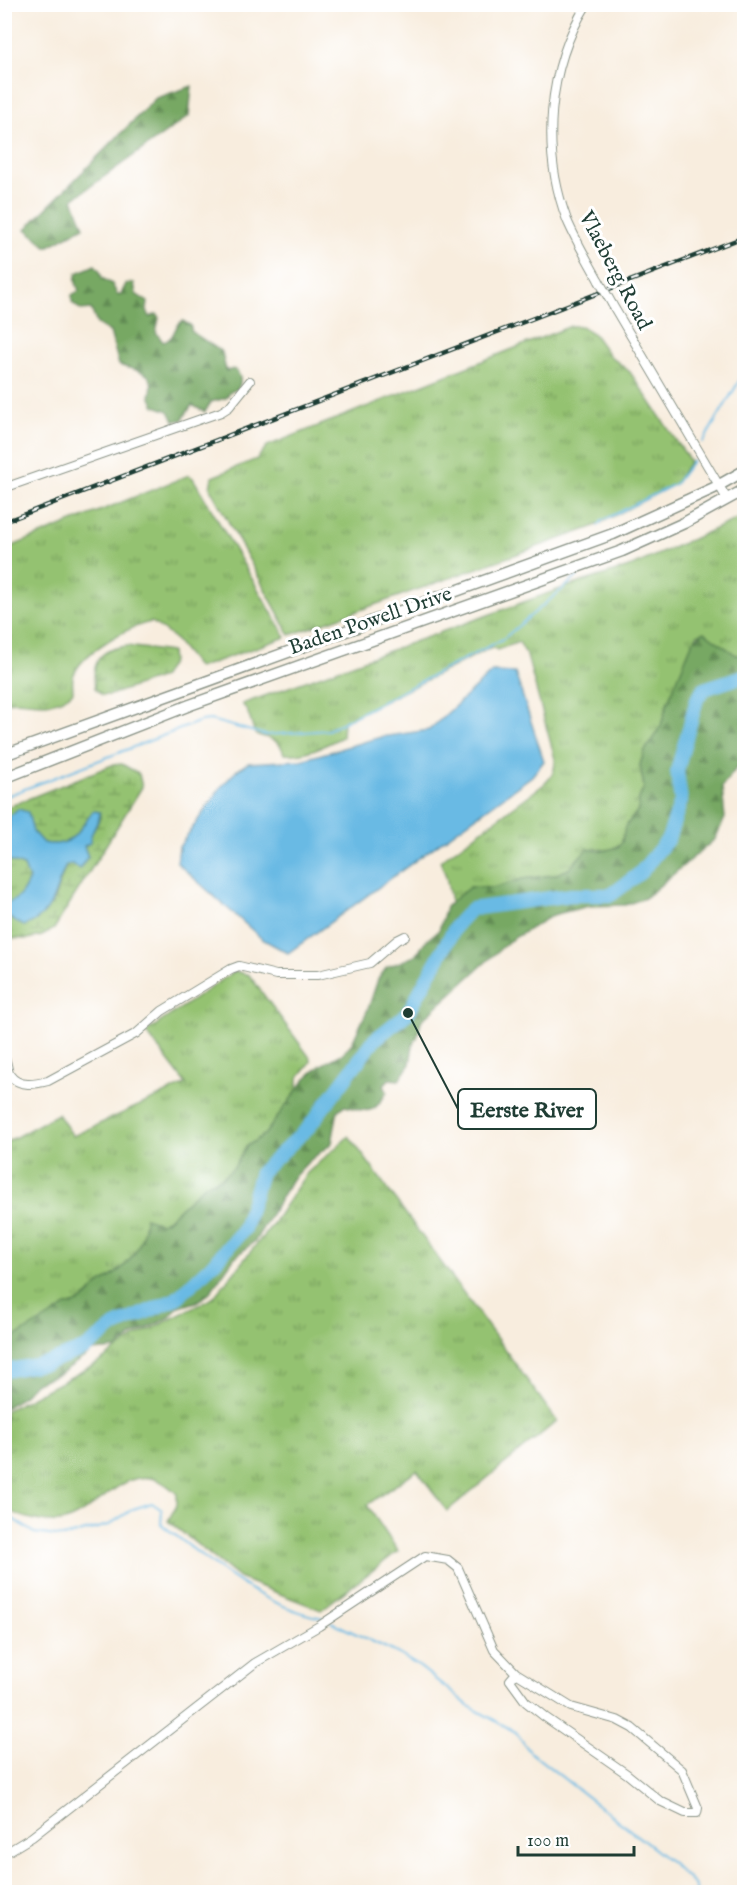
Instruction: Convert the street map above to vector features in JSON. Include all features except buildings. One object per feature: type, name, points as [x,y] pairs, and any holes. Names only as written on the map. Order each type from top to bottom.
[{"type":"main road","name":"Baden Powell Drive","points":[[4,754],[613,534],[718,486],[744,471]]},
{"type":"main road","name":"Baden Powell Drive","points":[[4,778],[190,705],[622,551],[657,536],[744,490]]},
{"type":"street","name":"Vlaeberg Road","points":[[587,4],[560,65],[554,92],[551,143],[554,170],[567,219],[612,304],[727,499]]},
{"type":"street","points":[[4,488],[220,412],[228,407],[250,381]]},
{"type":"street","points":[[4,1056],[7,1076],[32,1085],[48,1081],[137,1033],[168,1006],[239,966],[276,975],[318,975],[370,963],[397,939],[405,936]]},
{"type":"street","points":[[4,1854],[32,1837],[255,1663],[320,1626],[425,1556],[448,1560],[458,1568],[468,1584],[479,1621],[494,1650],[516,1673],[572,1707],[617,1720],[652,1743],[682,1770],[698,1808],[697,1812],[685,1813],[660,1801],[627,1774],[569,1736],[526,1702],[510,1680],[516,1673]]},
{"type":"green space","points":[[192,86],[189,116],[73,199],[84,227],[47,247],[26,229],[156,98]]},
{"type":"green space","points":[[95,265],[102,278],[112,284],[117,294],[121,294],[126,284],[134,283],[136,294],[148,302],[147,310],[150,317],[157,314],[159,318],[156,332],[163,342],[170,338],[183,321],[190,325],[192,332],[222,352],[226,371],[234,369],[239,376],[238,389],[230,392],[226,398],[211,402],[205,412],[192,405],[182,420],[174,421],[169,411],[155,406],[150,396],[152,387],[148,376],[119,365],[110,332],[97,324],[91,309],[81,310],[72,303],[72,295],[79,291],[75,280],[77,273]]},
{"type":"green space","points":[[571,326],[581,326],[594,334],[609,355],[630,372],[690,461],[675,484],[593,527],[290,635],[210,488],[212,477],[257,459],[267,446]]},
{"type":"green space","points":[[189,475],[193,478],[286,637],[198,668],[174,638],[152,622],[131,629],[95,650],[77,668],[73,677],[73,692],[65,698],[48,703],[5,702],[5,549]]},
{"type":"green space","points":[[744,516],[744,655],[736,655],[704,632],[697,635],[667,704],[661,726],[644,752],[640,765],[644,787],[638,801],[639,809],[625,827],[622,842],[610,851],[595,848],[582,854],[569,869],[554,875],[523,879],[493,888],[470,887],[451,902],[446,876],[440,861],[543,785],[554,771],[555,759],[527,656],[519,642],[497,650],[492,647],[343,722],[342,737],[307,752],[284,754],[276,742],[255,734],[247,710],[242,704],[557,590],[632,566]]},
{"type":"green space","points":[[704,632],[736,655],[744,655],[744,744],[741,762],[722,787],[725,818],[715,839],[645,898],[625,905],[589,906],[553,915],[509,941],[421,1021],[417,1038],[413,1044],[410,1064],[399,1080],[389,1079],[384,1085],[387,1092],[373,1109],[364,1110],[345,1106],[338,1110],[332,1143],[308,1162],[292,1179],[255,1241],[234,1258],[209,1294],[196,1302],[177,1308],[170,1317],[132,1336],[116,1349],[93,1351],[61,1373],[35,1383],[22,1397],[5,1408],[5,1344],[66,1306],[79,1303],[99,1284],[125,1265],[136,1252],[145,1218],[160,1223],[167,1220],[206,1184],[220,1179],[234,1167],[246,1147],[265,1134],[306,1078],[321,1065],[342,1054],[352,1043],[368,1009],[378,979],[387,967],[415,956],[427,940],[439,930],[446,907],[451,902],[470,887],[493,888],[522,879],[554,875],[569,869],[587,849],[603,851],[618,847],[622,842],[625,827],[639,809],[638,801],[644,787],[640,765],[644,752],[661,726],[667,704],[693,641]]},
{"type":"green space","points":[[127,646],[171,652],[172,661],[163,677],[110,695],[102,695],[95,688],[94,679],[99,658],[110,650]]},
{"type":"green space","points":[[122,764],[139,774],[142,787],[54,929],[42,936],[28,939],[5,938],[4,912],[7,917],[52,905],[66,865],[83,862],[88,857],[84,846],[100,818],[100,812],[93,811],[78,832],[68,841],[53,844],[43,843],[33,832],[9,827],[5,832],[5,808],[112,765]]},
{"type":"green space","points":[[4,859],[24,866],[29,879],[14,901],[5,903]]},
{"type":"green space","points":[[235,971],[249,975],[311,1059],[298,1078],[298,1092],[265,1134],[246,1147],[234,1167],[220,1179],[206,1184],[167,1220],[160,1223],[145,1219],[136,1252],[118,1271],[99,1284],[79,1303],[66,1306],[5,1344],[5,1143],[58,1114],[73,1136],[186,1084],[146,1032]]},
{"type":"green space","points":[[349,1136],[557,1421],[447,1511],[417,1470],[367,1505],[398,1551],[321,1610],[239,1578],[168,1521],[177,1504],[177,1494],[162,1482],[148,1478],[135,1479],[122,1484],[84,1512],[63,1521],[37,1520],[5,1508],[5,1411],[96,1364],[137,1336],[213,1298],[272,1225],[306,1174]]},
{"type":"water","points":[[492,672],[515,673],[544,761],[532,776],[288,953],[262,939],[177,863],[179,847],[221,787],[237,770],[248,763],[301,760],[381,737],[429,730]]},
{"type":"water","points":[[18,809],[28,812],[33,832],[43,843],[53,844],[68,841],[78,832],[93,811],[100,812],[90,843],[84,846],[88,857],[80,869],[72,864],[66,865],[47,909],[42,916],[24,926],[10,918],[5,908],[5,903],[14,901],[20,895],[29,879],[24,866],[5,859],[5,832],[9,827],[9,816]]},
{"type":"waterway","points":[[703,442],[744,373]]},
{"type":"waterway","points":[[598,526],[602,521],[675,484],[693,460]]},
{"type":"waterway","points":[[4,797],[201,721],[210,720],[266,735],[328,730],[503,639],[578,576]]},
{"type":"waterway","points":[[4,1371],[47,1363],[86,1348],[113,1327],[176,1299],[212,1265],[244,1229],[261,1172],[308,1128],[374,1040],[408,1013],[457,924],[471,909],[571,895],[611,895],[640,873],[668,839],[681,801],[677,771],[697,699],[704,689],[744,676]]},
{"type":"waterway","points":[[4,1513],[34,1533],[63,1537],[109,1525],[133,1509],[152,1503],[162,1510],[161,1524],[237,1581],[278,1604],[323,1618]]},
{"type":"waterway","points":[[331,1622],[397,1653],[420,1667],[469,1706],[516,1732],[530,1752],[672,1863],[695,1886],[697,1892]]},
{"type":"railway","points":[[4,522],[744,237]]},
{"type":"place","name":"Eerste River","points":[[408,1013]]}]
